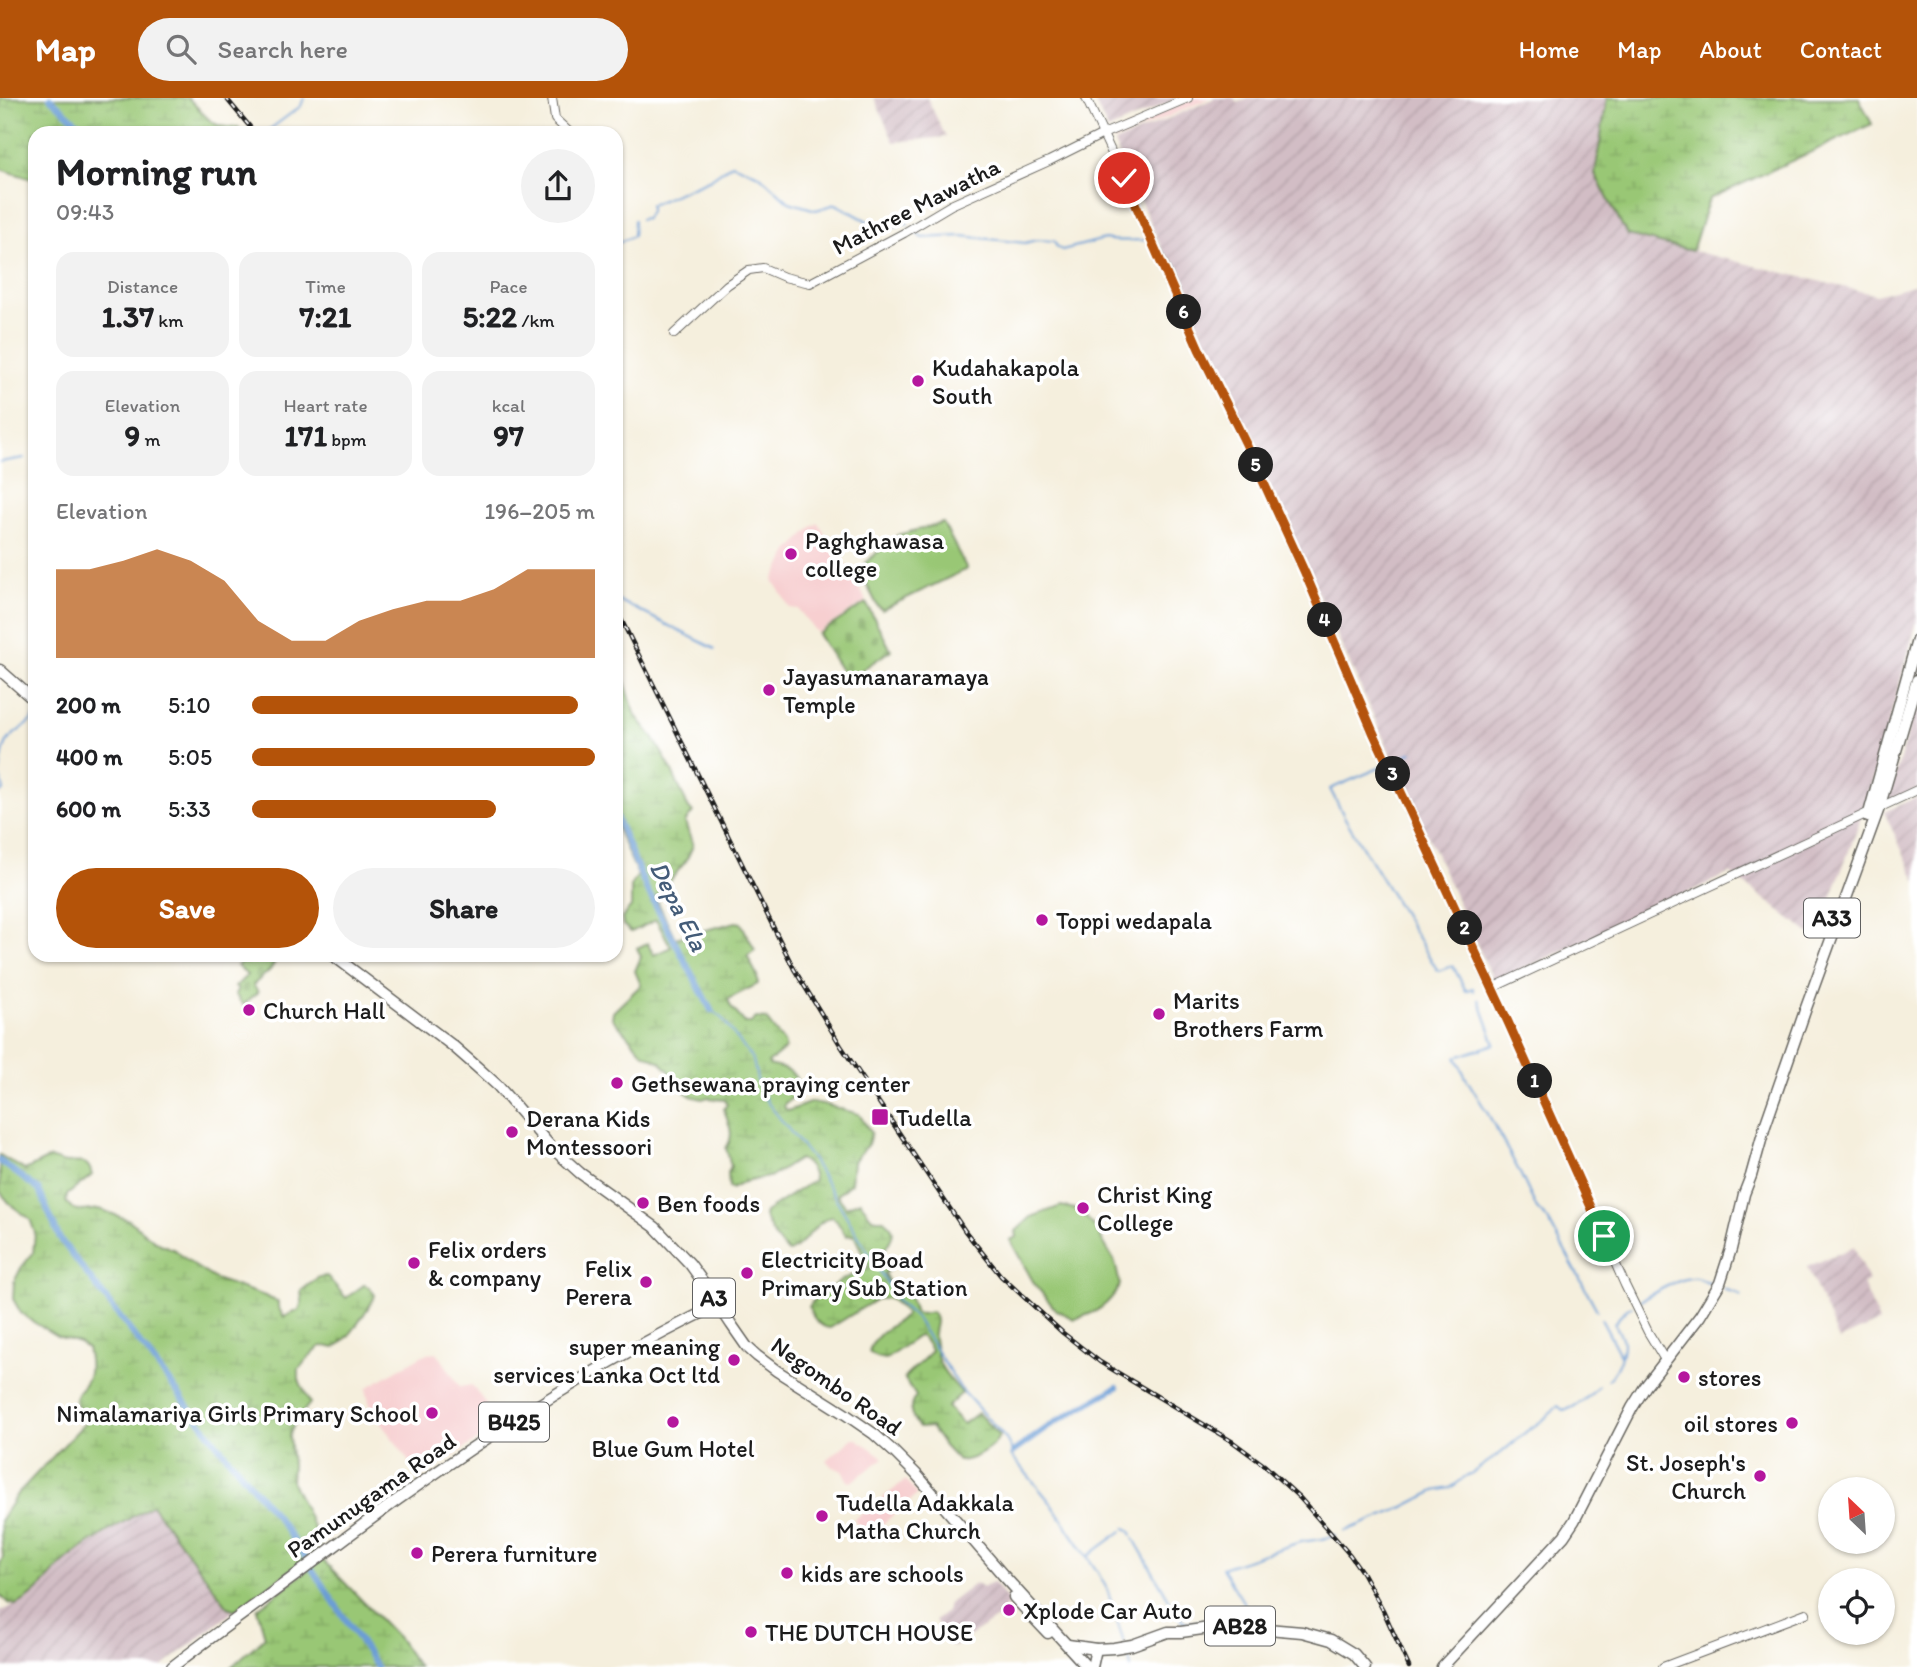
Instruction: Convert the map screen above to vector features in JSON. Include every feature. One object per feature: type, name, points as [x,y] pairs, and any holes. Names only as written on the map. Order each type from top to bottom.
[{"type":"main road","name":"A33","points":[[1874,810],[1917,640]]},
{"type":"main road","points":[[0,670],[28,695]]},
{"type":"main road","points":[[0,678],[28,703]]},
{"type":"main road","name":"A33","points":[[1442,1667],[1564,1536],[1632,1408],[1653,1376],[1692,1327],[1720,1283],[1744,1194],[1917,680]]},
{"type":"main road","name":"Negombo Road","points":[[334,962],[461,1061],[492,1090],[560,1165],[642,1224],[685,1268],[715,1306]]},
{"type":"main road","name":"Negombo Road","points":[[342,962],[453,1046],[498,1086],[551,1147],[580,1173],[655,1227],[690,1264],[743,1351],[772,1376],[860,1430],[891,1456],[1027,1612],[1073,1656],[1090,1667]]},
{"type":"main road","name":"Pamunugama Road","points":[[172,1667],[401,1496],[536,1407],[621,1356],[715,1306]]},
{"type":"main road","name":"AB28","points":[[1097,1649],[1132,1645],[1168,1632],[1224,1626],[1244,1627],[1294,1631],[1331,1640],[1354,1654],[1365,1667]]},
{"type":"main road","points":[[1073,1656],[1097,1649]]},
{"type":"main road","points":[[1090,1667],[1097,1649]]},
{"type":"street","points":[[552,98],[555,119],[562,126]]},
{"type":"street","points":[[1086,98],[1305,573],[1373,732],[1492,988],[1625,1285],[1665,1360]]},
{"type":"street","name":"Mathree Mawatha","points":[[674,334],[727,285],[749,270],[763,268],[784,277],[810,283],[951,205],[1103,134],[1188,98]]},
{"type":"street","points":[[1492,988],[1917,790]]},
{"type":"street","points":[[1663,1667],[1806,1613]]},
{"type":"shaded area","points":[[874,98],[927,98],[946,137],[894,142]]},
{"type":"shaded area","points":[[1093,98],[1178,98],[1108,130]]},
{"type":"shaded area","points":[[1194,98],[1210,98],[1113,141],[1111,135]]},
{"type":"shaded area","points":[[1215,98],[1234,98],[1237,103],[1247,98],[1607,98],[1595,174],[1627,235],[1876,295],[1917,284],[1917,621],[1873,780],[1816,938],[1730,873],[1494,982],[1114,143]]},
{"type":"shaded area","points":[[819,523],[839,562],[846,565],[853,574],[866,601],[817,633],[798,609],[790,608],[773,580],[789,551]]},
{"type":"shaded area","points":[[1917,699],[1917,789],[1895,799],[1887,797],[1899,764]]},
{"type":"shaded area","points":[[1917,797],[1917,882],[1884,812]]},
{"type":"shaded area","points":[[1854,1247],[1868,1281],[1863,1284],[1879,1322],[1839,1340],[1807,1267]]},
{"type":"shaded area","name":"Nimalamariya Girls Primary School","points":[[437,1352],[460,1387],[472,1385],[501,1425],[420,1477],[371,1411],[366,1388],[423,1355]]},
{"type":"shaded area","points":[[853,1438],[884,1458],[851,1482],[827,1460]]},
{"type":"shaded area","points":[[906,1480],[917,1495],[866,1538],[854,1520]]},
{"type":"shaded area","points":[[152,1505],[231,1609],[235,1610],[162,1667],[0,1667],[0,1611],[26,1601],[67,1559]]},
{"type":"shaded area","points":[[993,1582],[1010,1603],[1002,1610],[1002,1615],[952,1646],[935,1620],[947,1612],[947,1605],[976,1583],[983,1588]]},
{"type":"green space","points":[[0,98],[188,98],[215,124],[221,126],[28,126],[28,178],[0,169]]},
{"type":"green space","points":[[1607,98],[1859,98],[1872,124],[1709,199],[1692,251],[1627,235],[1595,174]]},
{"type":"green space","points":[[943,523],[967,569],[882,610],[860,571],[866,562],[898,535]]},
{"type":"green space","points":[[866,603],[891,650],[847,680],[818,634]]},
{"type":"green space","points":[[623,677],[636,716],[653,737],[689,809],[693,812],[685,822],[693,846],[686,861],[656,898],[675,938],[741,923],[755,950],[747,956],[757,975],[758,984],[728,999],[731,1007],[745,1023],[751,1023],[756,1018],[766,1019],[785,1044],[785,1049],[768,1063],[790,1071],[797,1082],[795,1094],[784,1107],[788,1111],[812,1102],[859,1114],[871,1133],[868,1144],[853,1162],[851,1183],[837,1195],[846,1207],[860,1201],[870,1216],[883,1219],[892,1228],[892,1236],[882,1254],[889,1270],[884,1273],[898,1290],[911,1285],[910,1298],[915,1313],[932,1312],[936,1322],[934,1337],[938,1360],[947,1376],[962,1393],[947,1407],[963,1424],[978,1413],[999,1436],[988,1450],[976,1457],[958,1461],[931,1427],[919,1428],[912,1416],[911,1408],[916,1396],[904,1378],[931,1350],[923,1338],[919,1335],[886,1359],[869,1352],[879,1335],[906,1315],[899,1306],[888,1298],[877,1299],[830,1328],[816,1321],[809,1307],[813,1301],[842,1280],[869,1267],[855,1237],[846,1236],[832,1217],[821,1223],[801,1244],[789,1252],[774,1236],[764,1216],[765,1212],[814,1180],[807,1164],[799,1159],[772,1176],[729,1188],[728,1173],[731,1166],[726,1148],[731,1133],[724,1109],[727,1104],[725,1100],[691,1096],[678,1087],[661,1062],[643,1053],[612,1018],[613,1012],[641,985],[635,971],[641,957],[637,948],[647,943],[654,955],[671,947],[656,920],[631,932],[623,925],[623,917],[631,907],[631,886],[638,875],[623,842]]},
{"type":"green space","points":[[241,962],[275,962],[253,985],[258,992],[243,1005],[235,994],[238,989],[235,987],[247,975],[237,966]]},
{"type":"green space","points":[[0,1155],[25,1170],[49,1158],[65,1163],[86,1164],[92,1175],[67,1195],[66,1202],[73,1209],[99,1209],[129,1220],[156,1242],[175,1250],[215,1279],[278,1302],[284,1317],[299,1310],[301,1291],[319,1277],[327,1276],[346,1298],[364,1285],[375,1295],[345,1339],[335,1348],[320,1347],[299,1369],[299,1380],[310,1403],[295,1422],[289,1436],[291,1480],[321,1544],[309,1557],[235,1610],[228,1607],[152,1505],[78,1551],[38,1589],[16,1605],[8,1603],[0,1595],[0,1564],[3,1557],[0,1521],[17,1494],[86,1422],[76,1400],[77,1393],[87,1378],[89,1358],[87,1348],[57,1336],[30,1320],[21,1313],[13,1299],[14,1282],[33,1253],[35,1233],[30,1219],[11,1205],[0,1192]]},
{"type":"green space","points":[[1061,1206],[1079,1210],[1094,1226],[1115,1262],[1120,1285],[1101,1308],[1074,1319],[1056,1310],[1035,1285],[1010,1240],[1017,1237],[1016,1231],[1031,1217]]},
{"type":"green space","points":[[322,1559],[398,1638],[418,1667],[231,1667],[265,1637],[257,1609]]},
{"type":"waterway","name":"Depa Ela","points":[[50,98],[81,126]]},
{"type":"waterway","points":[[274,126],[301,106],[304,98]]},
{"type":"waterway","points":[[640,219],[646,218],[650,205],[711,179],[732,164],[759,175],[789,202],[816,210],[836,204],[871,223],[895,227],[906,222],[908,225]]},
{"type":"waterway","points":[[623,241],[633,236],[634,220]]},
{"type":"waterway","points":[[914,231],[922,238],[962,236],[1025,243],[1036,240],[1054,241],[1062,250],[1105,239],[1147,240]]},
{"type":"waterway","points":[[0,462],[24,458]]},
{"type":"waterway","points":[[623,603],[715,649]]},
{"type":"waterway","points":[[0,772],[7,742],[28,724]]},
{"type":"waterway","points":[[1393,762],[1412,752]]},
{"type":"waterway","points":[[1384,766],[1330,789],[1438,971],[1453,966],[1466,991],[1473,988],[1474,991]]},
{"type":"waterway","points":[[0,776],[4,790],[0,793]]},
{"type":"waterway","name":"Depa Ela","points":[[623,834],[646,888],[711,1010]]},
{"type":"waterway","points":[[1479,1000],[1495,1044],[1456,1057],[1537,1209],[1548,1220],[1597,1310]]},
{"type":"waterway","points":[[711,1010],[720,1016],[753,1060],[758,1084],[767,1102],[812,1159],[898,1302],[915,1317],[961,1389],[1006,1439],[1013,1452],[1011,1455],[1051,1503],[1097,1571],[1107,1589],[1124,1643]]},
{"type":"waterway","points":[[0,1161],[39,1190],[60,1239],[218,1445],[277,1517],[307,1560]]},
{"type":"waterway","points":[[1637,1303],[1657,1291],[1690,1278],[1712,1284]]},
{"type":"waterway","points":[[1723,1289],[1741,1296]]},
{"type":"waterway","points":[[1607,1380],[1617,1367],[1623,1349],[1622,1338],[1614,1323],[1632,1306]]},
{"type":"waterway","points":[[1601,1319],[1620,1355]]},
{"type":"waterway","points":[[1345,1531],[1398,1510],[1435,1491],[1450,1488],[1501,1453],[1558,1406],[1564,1411],[1569,1409],[1583,1401],[1599,1386]]},
{"type":"waterway","points":[[1013,1452],[1054,1423],[1117,1387]]},
{"type":"waterway","points":[[1125,1528],[1132,1535]]},
{"type":"waterway","points":[[1088,1556],[1122,1531]]},
{"type":"waterway","points":[[1183,1624],[1214,1619],[1255,1621],[1222,1568],[1300,1542],[1335,1535]]},
{"type":"waterway","points":[[1134,1539],[1178,1615],[1186,1623]]},
{"type":"waterway","points":[[312,1569],[377,1667]]},
{"type":"waterway","points":[[1128,1655],[1131,1667]]},
{"type":"railway","points":[[226,98],[249,126]]},
{"type":"railway","points":[[623,623],[794,969],[841,1046],[965,1231],[1001,1276],[1063,1333],[1100,1362],[1233,1442],[1264,1465],[1300,1498],[1362,1572],[1409,1667]]},
{"type":"place","name":"Kudahakapola South","points":[[918,381]]},
{"type":"place","name":"Paghghawasa college","points":[[791,554]]},
{"type":"place","name":"Jayasumanaramaya Temple","points":[[769,690]]},
{"type":"place","name":"Toppi wedapala","points":[[1042,920]]},
{"type":"place","name":"Church Hall","points":[[249,1010]]},
{"type":"place","name":"Marits Brothers Farm","points":[[1159,1014]]},
{"type":"place","name":"Gethsewana praying center","points":[[617,1083]]},
{"type":"place","name":"Tudella","points":[[880,1117]]},
{"type":"place","name":"Derana Kids Montessoori","points":[[512,1132]]},
{"type":"place","name":"Ben foods","points":[[643,1203]]},
{"type":"place","name":"Christ King College","points":[[1083,1208]]},
{"type":"place","name":"Felix orders & company","points":[[414,1263]]},
{"type":"place","name":"Electricity Boad Primary Sub Station","points":[[747,1273]]},
{"type":"place","name":"Felix Perera","points":[[646,1282]]},
{"type":"place","name":"super meaning services Lanka Oct ltd","points":[[734,1360]]},
{"type":"place","name":"stores","points":[[1684,1377]]},
{"type":"place","name":"Nimalamariya Girls Primary School","points":[[432,1413]]},
{"type":"place","name":"Blue Gum Hotel","points":[[673,1422]]},
{"type":"place","name":"oil stores","points":[[1792,1423]]},
{"type":"place","name":"St. Joseph's Church","points":[[1760,1476]]},
{"type":"place","name":"Tudella Adakkala Matha Church","points":[[822,1516]]},
{"type":"place","name":"Perera furniture","points":[[417,1553]]},
{"type":"place","name":"kids are schools","points":[[787,1573]]},
{"type":"place","name":"Xplode Car Auto","points":[[1009,1610]]},
{"type":"place","name":"THE DUTCH HOUSE","points":[[751,1632]]},
{"type":"route","points":[[1124,178],[1199,349],[1305,573],[1373,732],[1604,1236]]}]
